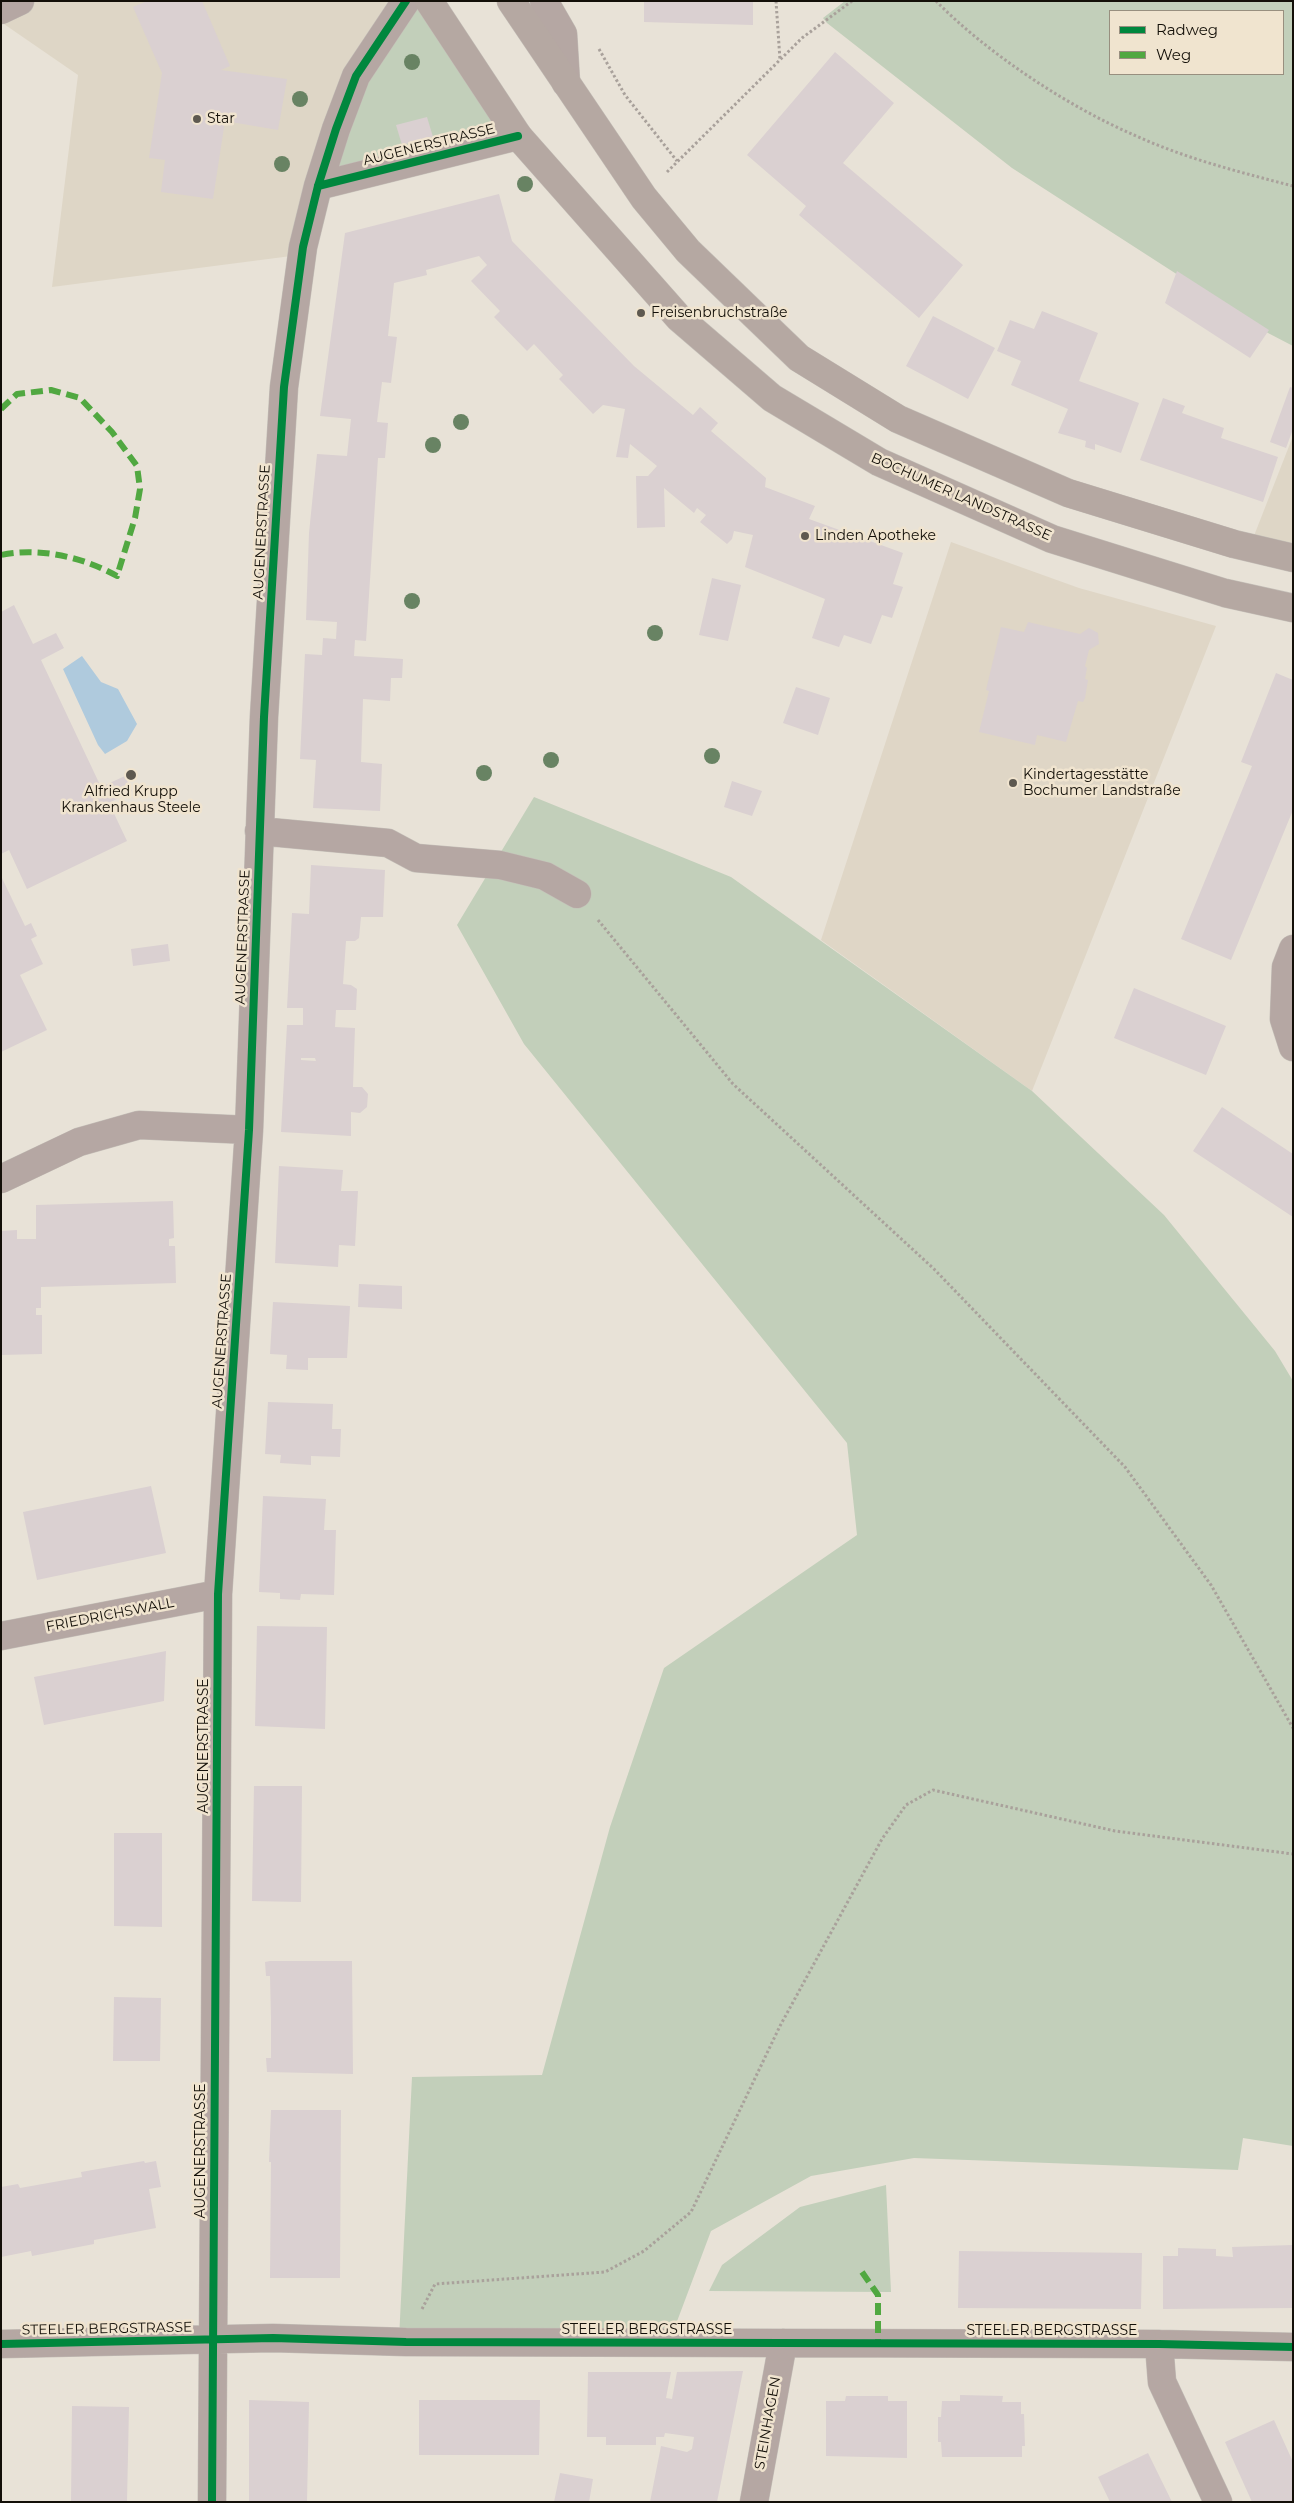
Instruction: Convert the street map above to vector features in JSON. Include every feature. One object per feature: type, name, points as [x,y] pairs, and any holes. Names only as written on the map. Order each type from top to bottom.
[{"type":"main road","name":"BOCHUMER LANDSTRASSE","points":[[429,1],[518,136],[679,318],[772,398],[879,462],[1052,539],[1225,593],[1293,608]]},
{"type":"main road","points":[[511,1],[644,198],[688,251],[799,358],[898,419],[1068,493],[1234,544],[1293,558]]},
{"type":"street","points":[[1,10],[20,1]]},
{"type":"street","name":"AUGENERSTRASSE","points":[[212,2502],[218,1594],[248,1130],[264,717],[284,387],[303,247],[318,186],[336,129],[356,76],[406,1]]},
{"type":"street","points":[[544,1],[563,34],[566,83]]},
{"type":"street","name":"AUGENERSTRASSE","points":[[318,186],[518,136]]},
{"type":"street","points":[[259,831],[388,843],[416,858],[500,865],[546,876],[577,894]]},
{"type":"street","points":[[1293,949],[1286,967],[1284,1020],[1293,1047]]},
{"type":"street","points":[[1,1179],[79,1142],[139,1125],[248,1130]]},
{"type":"street","name":"FRIEDRICHSWALL","points":[[1,1636],[218,1594]]},
{"type":"street","name":"STEELER BERGSTRASSE","points":[[1,2344],[273,2338],[406,2342],[1159,2344],[1293,2347]]},
{"type":"street","name":"STEINHAGEN","points":[[754,2502],[783,2344]]},
{"type":"street","points":[[1159,2344],[1162,2382],[1218,2502]]},
{"type":"path","points":[[776,1],[780,60]]},
{"type":"path","points":[[596,44],[625,95],[677,161],[802,38],[852,1]]},
{"type":"path","points":[[936,1],[950,16],[1024,72],[1096,117],[1133,135],[1173,151],[1293,186]]},
{"type":"path","points":[[577,894],[733,1084],[934,1269],[1125,1466],[1211,1585],[1293,1728]]},
{"type":"path","points":[[406,2342],[435,2284],[604,2272],[644,2251],[691,2212],[780,2026],[882,1838],[906,1804],[933,1790],[1115,1831],[1293,1854]]},
{"type":"shaded area","points":[[21,1],[405,1],[299,255],[52,287],[78,75],[1,22]]},
{"type":"shaded area","points":[[1293,436],[1293,556],[1250,546]]},
{"type":"shaded area","name":"Kindertagesstätte Bochumer Landstraße","points":[[951,542],[1079,588],[1216,626],[1032,1091],[821,940]]},
{"type":"green space","points":[[409,1],[426,1],[516,135],[320,183],[338,130]]},
{"type":"green space","points":[[845,1],[1293,1],[1293,346],[1268,333],[1012,168],[823,18]]},
{"type":"green space","points":[[534,797],[731,877],[1032,1091],[1164,1215],[1275,1351],[1293,1381],[1293,2146],[1243,2138],[1238,2170],[914,2158],[811,2176],[711,2231],[670,2340],[399,2339],[412,2077],[542,2075],[610,1827],[664,1668],[857,1535],[847,1443],[524,1044],[457,925]]},
{"type":"green space","points":[[886,2185],[891,2292],[709,2291],[722,2265],[800,2207]]},
{"type":"water","points":[[82,656],[101,682],[118,689],[137,724],[127,741],[105,754],[98,745],[63,669]]},
{"type":"building","points":[[147,1],[202,1],[230,66],[221,70],[287,79],[278,130],[225,121],[213,199],[161,192],[165,160],[149,158],[162,73],[133,7]]},
{"type":"building","points":[[644,1],[753,1],[753,25],[644,22]]},
{"type":"building","points":[[835,52],[894,103],[843,163],[963,265],[919,318],[799,215],[806,206],[747,155]]},
{"type":"building","points":[[427,117],[433,137],[402,145],[396,125]]},
{"type":"building","points":[[499,194],[512,241],[634,366],[693,415],[700,407],[718,423],[711,431],[766,478],[765,487],[815,506],[809,519],[903,553],[893,584],[903,587],[892,618],[882,615],[871,644],[844,635],[839,647],[812,638],[825,599],[745,567],[753,535],[734,531],[732,539],[727,544],[700,522],[706,515],[697,508],[694,513],[664,488],[665,527],[637,528],[636,476],[648,476],[657,466],[630,444],[628,458],[616,457],[625,409],[603,405],[593,414],[559,379],[563,375],[534,344],[527,351],[494,317],[500,311],[471,281],[487,265],[479,256],[426,270],[427,275],[394,283],[388,336],[397,337],[391,383],[382,382],[377,422],[388,423],[385,458],[378,458],[366,641],[355,640],[354,656],[403,659],[402,678],[391,678],[390,701],[363,699],[361,762],[382,764],[380,811],[313,808],[316,760],[300,759],[305,654],[322,655],[323,638],[336,639],[337,622],[306,620],[309,533],[317,454],[347,456],[351,419],[320,416],[345,233]]},
{"type":"building","points":[[1177,271],[1269,330],[1250,358],[1165,303]]},
{"type":"building","points":[[1042,311],[1098,333],[1079,381],[1139,403],[1121,453],[1095,444],[1095,450],[1085,447],[1086,441],[1058,433],[1068,409],[1011,385],[1021,361],[997,351],[1010,320],[1034,329]]},
{"type":"building","points":[[933,316],[995,348],[968,399],[906,366]]},
{"type":"building","points":[[1290,387],[1293,388],[1293,429],[1286,448],[1270,442]]},
{"type":"building","points":[[1163,398],[1185,406],[1182,413],[1224,428],[1221,438],[1278,457],[1263,502],[1140,460]]},
{"type":"building","points":[[712,578],[741,585],[728,641],[699,635]]},
{"type":"building","points":[[14,605],[33,644],[56,633],[64,648],[41,660],[101,787],[125,776],[132,791],[109,803],[127,841],[27,889],[9,850],[1,854],[1,612]]},
{"type":"building","points":[[1028,622],[1080,634],[1089,628],[1098,633],[1099,644],[1089,650],[1085,666],[1087,668],[1085,679],[1088,680],[1085,698],[1083,702],[1078,701],[1066,742],[1037,735],[1035,745],[979,732],[989,691],[986,690],[1001,627],[1024,632]]},
{"type":"building","points":[[1276,673],[1293,680],[1293,810],[1231,960],[1181,939],[1252,766],[1241,762]]},
{"type":"building","points":[[796,687],[830,698],[818,735],[783,723]]},
{"type":"building","points":[[732,781],[762,791],[752,816],[724,807]]},
{"type":"building","points":[[311,865],[385,870],[383,917],[361,917],[359,938],[355,941],[346,941],[343,984],[351,985],[357,989],[356,1010],[336,1010],[335,1027],[355,1028],[353,1087],[362,1087],[368,1094],[367,1107],[360,1113],[351,1112],[351,1136],[281,1132],[287,1025],[303,1025],[303,1008],[287,1008],[292,913],[309,914]],"holes":[[[301,1058],[315,1058],[316,1061],[301,1060]]]},
{"type":"building","points":[[1,876],[25,926],[31,923],[37,936],[31,939],[43,964],[20,975],[47,1030],[1,1052]]},
{"type":"building","points":[[168,944],[170,961],[133,966],[131,949]]},
{"type":"building","points":[[1134,988],[1226,1026],[1206,1075],[1114,1038]]},
{"type":"building","points":[[1222,1107],[1293,1154],[1293,1217],[1193,1151]]},
{"type":"building","points":[[279,1166],[343,1170],[341,1191],[358,1191],[355,1246],[339,1245],[338,1267],[275,1263]]},
{"type":"building","points":[[173,1201],[174,1238],[169,1239],[169,1246],[175,1246],[176,1283],[41,1287],[41,1308],[36,1308],[36,1315],[42,1315],[42,1354],[1,1355],[1,1231],[17,1230],[17,1239],[36,1239],[36,1205]]},
{"type":"building","points":[[359,1284],[402,1286],[402,1309],[358,1307]]},
{"type":"building","points":[[273,1302],[350,1306],[347,1358],[308,1358],[308,1370],[286,1369],[287,1355],[270,1354]]},
{"type":"building","points":[[268,1402],[333,1404],[332,1429],[341,1429],[340,1457],[311,1456],[311,1465],[280,1463],[281,1455],[265,1454]]},
{"type":"building","points":[[151,1486],[166,1553],[37,1580],[23,1512]]},
{"type":"building","points":[[263,1496],[326,1499],[324,1530],[336,1530],[334,1595],[301,1594],[300,1600],[280,1599],[280,1593],[259,1592]]},
{"type":"building","points":[[257,1626],[327,1627],[325,1729],[255,1726]]},
{"type":"building","points":[[166,1651],[164,1701],[44,1725],[34,1677]]},
{"type":"building","points":[[254,1786],[302,1786],[301,1902],[252,1901]]},
{"type":"building","points":[[114,1833],[162,1833],[162,1927],[114,1926]]},
{"type":"building","points":[[352,1961],[353,2074],[267,2072],[266,2058],[271,2058],[271,2018],[270,1976],[266,1976],[265,1962]]},
{"type":"building","points":[[114,1997],[161,1998],[160,2061],[113,2061]]},
{"type":"building","points":[[271,2110],[341,2110],[340,2278],[270,2278],[271,2162],[269,2162]]},
{"type":"building","points":[[144,2161],[145,2163],[156,2161],[161,2187],[149,2189],[156,2228],[94,2240],[94,2244],[32,2256],[31,2251],[1,2257],[1,2187],[18,2184],[20,2188],[82,2177],[81,2172]]},
{"type":"building","points":[[1293,2245],[1293,2308],[1163,2309],[1163,2256],[1178,2256],[1178,2248],[1216,2249],[1216,2256],[1233,2257],[1232,2247]]},
{"type":"building","points":[[959,2251],[1142,2253],[1141,2309],[958,2308]]},
{"type":"building","points":[[743,2371],[717,2502],[650,2502],[661,2446],[687,2452],[692,2449],[694,2437],[665,2433],[664,2437],[656,2437],[656,2445],[606,2445],[606,2437],[587,2437],[588,2372],[671,2372],[666,2398],[672,2399],[677,2372]]},
{"type":"building","points":[[960,2395],[1003,2396],[1002,2402],[1021,2402],[1021,2414],[1024,2414],[1025,2446],[1022,2446],[1022,2457],[942,2457],[941,2442],[938,2442],[938,2417],[941,2417],[942,2401],[960,2401]]},
{"type":"building","points":[[846,2396],[888,2396],[888,2401],[907,2401],[907,2458],[826,2456],[826,2401],[845,2401]]},
{"type":"building","points":[[249,2400],[309,2402],[307,2502],[249,2502]]},
{"type":"building","points":[[419,2400],[540,2400],[539,2455],[419,2455]]},
{"type":"building","points":[[72,2406],[129,2407],[127,2502],[71,2502]]},
{"type":"building","points":[[1274,2420],[1293,2462],[1293,2502],[1252,2502],[1225,2442]]},
{"type":"building","points":[[1148,2453],[1172,2502],[1110,2502],[1098,2477]]},
{"type":"building","points":[[560,2473],[593,2479],[589,2502],[554,2502]]},
{"type":"marked path","points":[[1,409],[17,394],[51,390],[80,398],[112,432],[137,466],[140,489],[135,518],[117,576],[104,569],[60,555],[30,552],[1,555]]},
{"type":"marked path","points":[[862,2272],[878,2295],[878,2343]]},
{"type":"cycle path","points":[[212,2502],[218,1594],[249,1130],[264,717],[284,387],[303,247],[318,186],[336,129],[356,76],[406,1]]},
{"type":"cycle path","points":[[318,186],[518,136]]},
{"type":"cycle path","points":[[1,2344],[273,2338],[406,2342],[1159,2344],[1293,2347]]},
{"type":"place","name":"Star","points":[[197,119]]},
{"type":"place","name":"Freisenbruchstraße","points":[[641,313]]},
{"type":"place","name":"Linden Apotheke","points":[[805,536]]},
{"type":"place","name":"Alfried Krupp Krankenhaus Steele","points":[[131,775]]},
{"type":"place","name":"Kindertagesstätte Bochumer Landstraße","points":[[1013,783]]}]
